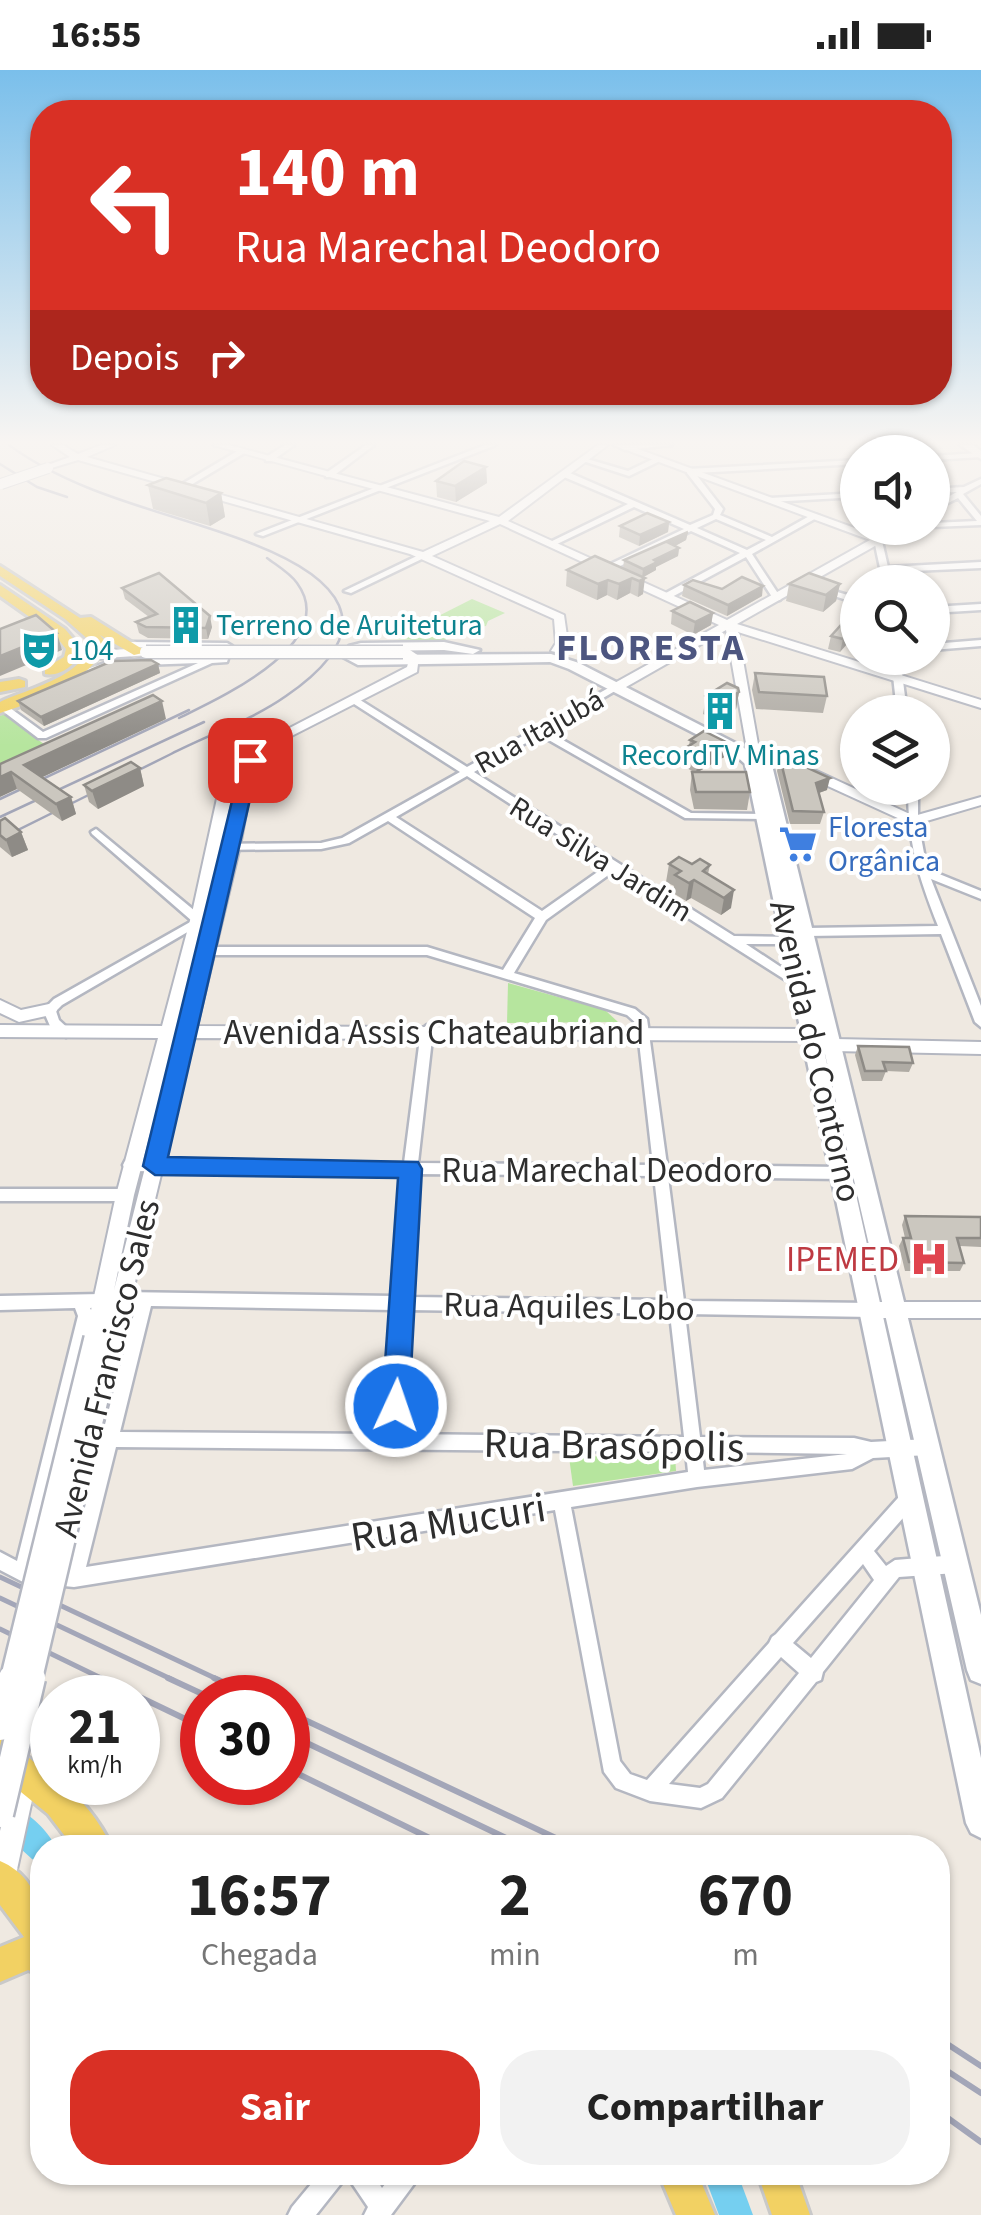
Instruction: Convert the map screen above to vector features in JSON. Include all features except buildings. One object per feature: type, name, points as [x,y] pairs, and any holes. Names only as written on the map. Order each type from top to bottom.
[{"type":"main road","points":[[0,570],[70,616],[97,640],[90,664],[63,681],[1,699]]},
{"type":"main road","points":[[0,589],[39,624],[71,644],[74,656]]},
{"type":"main road","points":[[70,616],[86,620],[138,650]]},
{"type":"main road","points":[[473,650],[358,661],[350,657],[354,649],[361,647],[444,646],[557,652],[580,658],[620,685]]},
{"type":"main road","points":[[1,699],[19,684],[74,656],[138,650],[551,658],[620,685],[745,748]]},
{"type":"main road","name":"Avenida do Contorno","points":[[745,748],[755,773],[824,1035],[916,1448],[956,1564],[980,1664]]},
{"type":"main road","name":"Avenida do Contorno","points":[[745,748],[768,771],[799,936],[799,983],[824,1035],[843,1173],[884,1310]]},
{"type":"main road","name":"Avenida do Contorno","points":[[916,1448],[912,1495],[981,1824]]},
{"type":"main road","points":[[16,1770],[60,1804],[85,1835]]},
{"type":"main road","points":[[2,1877],[30,1916]]},
{"type":"main road","points":[[0,1965],[30,1954]]},
{"type":"main road","points":[[683,2185],[696,2215]]},
{"type":"main road","points":[[781,2185],[791,2215]]},
{"type":"street","points":[[386,545],[424,556],[560,618],[562,643],[557,652]]},
{"type":"street","points":[[348,591],[449,545]]},
{"type":"street","points":[[554,545],[731,626],[981,704]]},
{"type":"street","points":[[606,569],[654,545]]},
{"type":"street","points":[[726,545],[747,554],[776,598]]},
{"type":"street","points":[[667,596],[764,545]]},
{"type":"street","name":"Rua Itajubá","points":[[214,847],[334,844],[731,626],[864,548],[878,545]]},
{"type":"street","points":[[879,545],[883,565]]},
{"type":"street","points":[[950,567],[981,565]]},
{"type":"street","points":[[804,582],[840,595]]},
{"type":"street","points":[[950,609],[981,606]]},
{"type":"street","points":[[731,626],[745,748],[913,821],[981,801]]},
{"type":"street","points":[[950,646],[981,642]]},
{"type":"street","points":[[63,681],[113,663],[224,660],[227,646],[138,650]]},
{"type":"street","points":[[256,749],[354,700],[409,658]]},
{"type":"street","points":[[1,699],[42,736],[212,660]]},
{"type":"street","points":[[897,675],[900,695]]},
{"type":"street","name":"Rua Silva Jardim","points":[[354,700],[799,983]]},
{"type":"street","points":[[539,730],[690,816],[764,817]]},
{"type":"street","name":"Avenida Francisco Sales","points":[[0,1814],[104,1337],[130,1165],[197,921],[230,770],[238,758],[256,749]]},
{"type":"street","name":"Avenida Francisco Sales","points":[[111,1300],[155,1166],[208,951],[246,770],[256,749]]},
{"type":"street","points":[[913,805],[922,872],[981,1022]]},
{"type":"street","points":[[388,816],[542,917]]},
{"type":"street","points":[[0,1006],[19,1016],[49,1010],[197,921],[96,832]]},
{"type":"street","points":[[506,975],[542,917],[612,867]]},
{"type":"street","points":[[922,872],[981,895]]},
{"type":"street","points":[[177,902],[202,899]]},
{"type":"street","points":[[732,940],[942,930]]},
{"type":"street","points":[[208,951],[427,952],[631,1012],[643,1022],[690,1447],[697,1479]]},
{"type":"street","points":[[49,1010],[54,1023],[66,1032]]},
{"type":"street","points":[[394,1440],[410,1169],[427,1030]]},
{"type":"street","name":"Avenida Assis Chateaubriand","points":[[0,1031],[427,1030],[824,1035],[981,1048]]},
{"type":"street","name":"Rua Marechal Deodoro","points":[[130,1165],[843,1173]]},
{"type":"street","points":[[0,1194],[124,1194]]},
{"type":"street","name":"Avenida Francisco Sales","points":[[74,1578],[144,1300]]},
{"type":"street","name":"Rua Aquiles Lobo","points":[[0,1303],[144,1300],[884,1310]]},
{"type":"street","name":"Avenida Francisco Sales","points":[[23,1572],[86,1316],[80,1303]]},
{"type":"street","points":[[884,1310],[981,1310]]},
{"type":"street","name":"Avenida Francisco Sales","points":[[0,1726],[104,1337]]},
{"type":"street","name":"Rua Brasópolis","points":[[58,1440],[394,1440],[916,1448]]},
{"type":"street","name":"Rua Mucuri","points":[[0,1561],[23,1572],[74,1578],[562,1504],[697,1479],[852,1461],[870,1450]]},
{"type":"street","points":[[650,1791],[912,1495]]},
{"type":"street","points":[[562,1504],[612,1765],[623,1781],[650,1791],[701,1798],[715,1791],[899,1567],[956,1564]]},
{"type":"street","points":[[863,1550],[886,1581]]},
{"type":"street","points":[[778,1643],[814,1673]]},
{"type":"street","points":[[2,1877],[16,1770]]},
{"type":"street","points":[[300,2215],[325,2185]]},
{"type":"street","points":[[365,2185],[379,2211],[399,2185]]},
{"type":"green space","points":[[472,599],[505,613],[486,626],[448,633],[445,641],[393,639]]},
{"type":"green space","points":[[4,714],[61,757],[0,784],[0,716]]},
{"type":"green space","points":[[508,983],[605,1010],[618,1022],[507,1023]]},
{"type":"green space","points":[[675,1454],[676,1471],[573,1486],[569,1457]]},
{"type":"waterway","points":[[6,1816],[30,1838]]},
{"type":"waterway","points":[[725,2185],[736,2215]]},
{"type":"railway","points":[[0,839],[273,705],[317,671],[336,647],[343,625],[339,606],[326,587],[306,571],[255,545]]},
{"type":"railway","points":[[179,718],[270,666],[303,627],[306,605],[297,583],[267,558]]},
{"type":"railway","points":[[0,799],[189,710]]},
{"type":"railway","points":[[0,817],[204,722]]},
{"type":"railway","points":[[0,1577],[208,1675]]},
{"type":"railway","points":[[0,1598],[173,1680]]},
{"type":"railway","points":[[0,1629],[95,1675]]},
{"type":"railway","points":[[168,1678],[180,1684]]},
{"type":"railway","points":[[160,1707],[180,1716]]},
{"type":"railway","points":[[310,1722],[549,1835]]},
{"type":"railway","points":[[310,1744],[500,1835]]},
{"type":"railway","points":[[310,1780],[423,1835]]},
{"type":"railway","points":[[950,2046],[981,2066]]},
{"type":"railway","points":[[950,2073],[981,2093]]},
{"type":"railway","points":[[950,2120],[981,2142]]},
{"type":"place","name":"Terreno de Aruitetura","points":[[186,625]]},
{"type":"place","name":"104","points":[[39,650]]},
{"type":"place","name":"RecordTV Minas","points":[[720,711]]},
{"type":"place","name":"Floresta Orgânica","points":[[798,844]]},
{"type":"place","name":"IPEMED","points":[[929,1259]]},
{"type":"district","name":"FLORESTA","points":[[651,647]]},
{"type":"route","points":[[250,760],[155,1166],[410,1169],[396,1406]]}]
